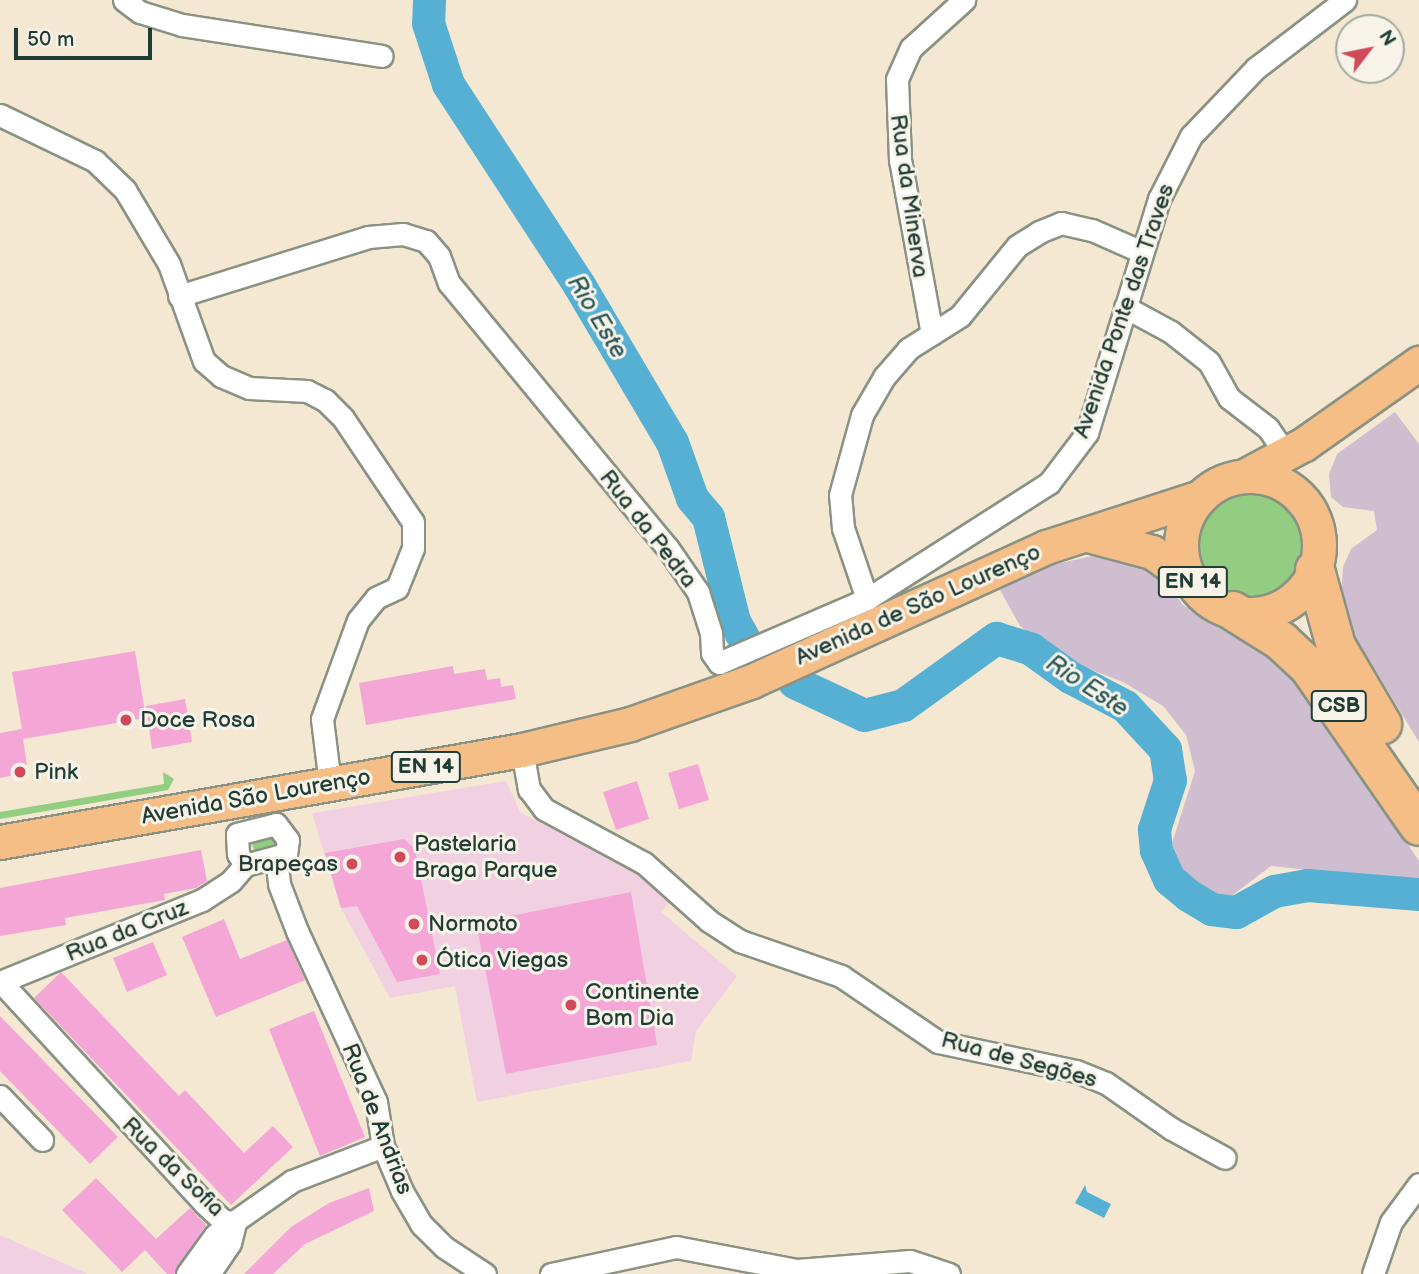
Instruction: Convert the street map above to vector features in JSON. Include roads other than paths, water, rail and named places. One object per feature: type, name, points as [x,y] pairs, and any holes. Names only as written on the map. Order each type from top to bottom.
[{"type":"highway","name":"CSB","points":[[1315,570],[1336,646],[1419,782]]},
{"type":"highway","name":"CSB","points":[[1233,611],[1281,641],[1309,667],[1419,827]]},
{"type":"main road","name":"Avenida de São Lourenço","points":[[752,681],[864,614],[1046,547],[1199,497],[1226,480],[1244,476],[1286,455],[1419,363]]},
{"type":"main road","name":"Avenida de São Lourenço","points":[[1086,534],[1112,537],[1152,552],[1192,582],[1206,598],[1233,611],[1268,612],[1288,603],[1315,570],[1320,548],[1311,513],[1311,469],[1338,421]]},
{"type":"main road","name":"Avenida de São Lourenço","points":[[1244,476],[1286,485],[1311,513]]},
{"type":"main road","name":"EN 14","points":[[1192,582],[1181,540],[1199,497]]},
{"type":"main road","name":"Avenida São Lourenço","points":[[0,842],[256,812],[330,784],[522,750],[630,724],[752,681]]},
{"type":"street","points":[[124,0],[140,12],[182,24],[382,56]]},
{"type":"street","name":"Rua da Minerva","points":[[932,334],[902,173],[897,79],[911,48],[964,0]]},
{"type":"street","name":"Avenida Ponte das Traves","points":[[864,614],[1049,483],[1087,433],[1159,200],[1191,136],[1256,68],[1345,0]]},
{"type":"street","points":[[0,115],[95,161],[125,190],[169,264],[204,361],[221,376],[249,388],[307,391],[325,400],[343,418],[413,522],[413,548],[397,589],[376,598],[358,620],[322,719],[330,784]]},
{"type":"street","points":[[864,614],[842,528],[840,495],[862,415],[884,377],[908,349],[960,316],[1017,246],[1039,232],[1061,223],[1142,252]]},
{"type":"street","name":"Rua da Pedra","points":[[179,296],[387,234],[426,241],[439,256],[449,283],[667,547],[698,592],[711,633],[712,653],[719,663],[864,614]]},
{"type":"street","points":[[1125,307],[1171,332],[1209,362],[1229,398],[1268,428],[1286,455]]},
{"type":"street","name":"Rua de Segões","points":[[522,750],[529,789],[544,809],[644,863],[709,921],[740,941],[841,976],[938,1042],[1076,1071],[1106,1083],[1172,1129],[1225,1158]]},
{"type":"street","points":[[256,812],[284,828],[288,849],[276,858],[246,864],[238,854],[237,834],[256,812]]},
{"type":"street","name":"Rua de Andrias","points":[[276,858],[279,884],[297,931],[376,1102],[383,1146],[422,1225],[444,1247],[485,1274]]},
{"type":"street","name":"Rua da Cruz","points":[[0,982],[202,900],[231,881],[246,864]]},
{"type":"street","name":"Rua da Sofia","points":[[0,982],[222,1220],[235,1223],[292,1181],[383,1146]]},
{"type":"street","points":[[0,1096],[42,1140]]},
{"type":"street","points":[[1373,1274],[1391,1222],[1419,1184]]},
{"type":"street","points":[[187,1274],[215,1235],[235,1223]]},
{"type":"street","points":[[209,1274],[230,1243],[235,1223]]},
{"type":"street","points":[[551,1274],[676,1247],[797,1270],[910,1261],[949,1274]]},
{"type":"water","points":[[1085,1185],[1087,1192],[1111,1204],[1104,1218],[1075,1203]]},
{"type":"waterway","name":"Rio Este","points":[[429,0],[428,23],[448,84],[579,285],[672,442],[692,498],[708,517],[734,621],[747,644]]},
{"type":"waterway","name":"Rio Este","points":[[794,682],[864,715],[903,705],[996,638],[1031,649],[1070,677],[1125,706],[1165,749],[1170,780],[1154,829],[1156,850],[1169,879],[1188,895],[1211,909],[1236,912],[1274,891],[1307,885],[1419,894]]},
{"type":"place","name":"Doce Rosa","points":[[126,720]]},
{"type":"place","name":"Pink","points":[[20,772]]},
{"type":"place","name":"Pastelaria Braga Parque","points":[[400,857]]},
{"type":"place","name":"Brapeças","points":[[352,864]]},
{"type":"place","name":"Normoto","points":[[414,924]]},
{"type":"place","name":"Ótica Viegas","points":[[422,960]]},
{"type":"place","name":"Continente Bom Dia","points":[[571,1005]]}]
